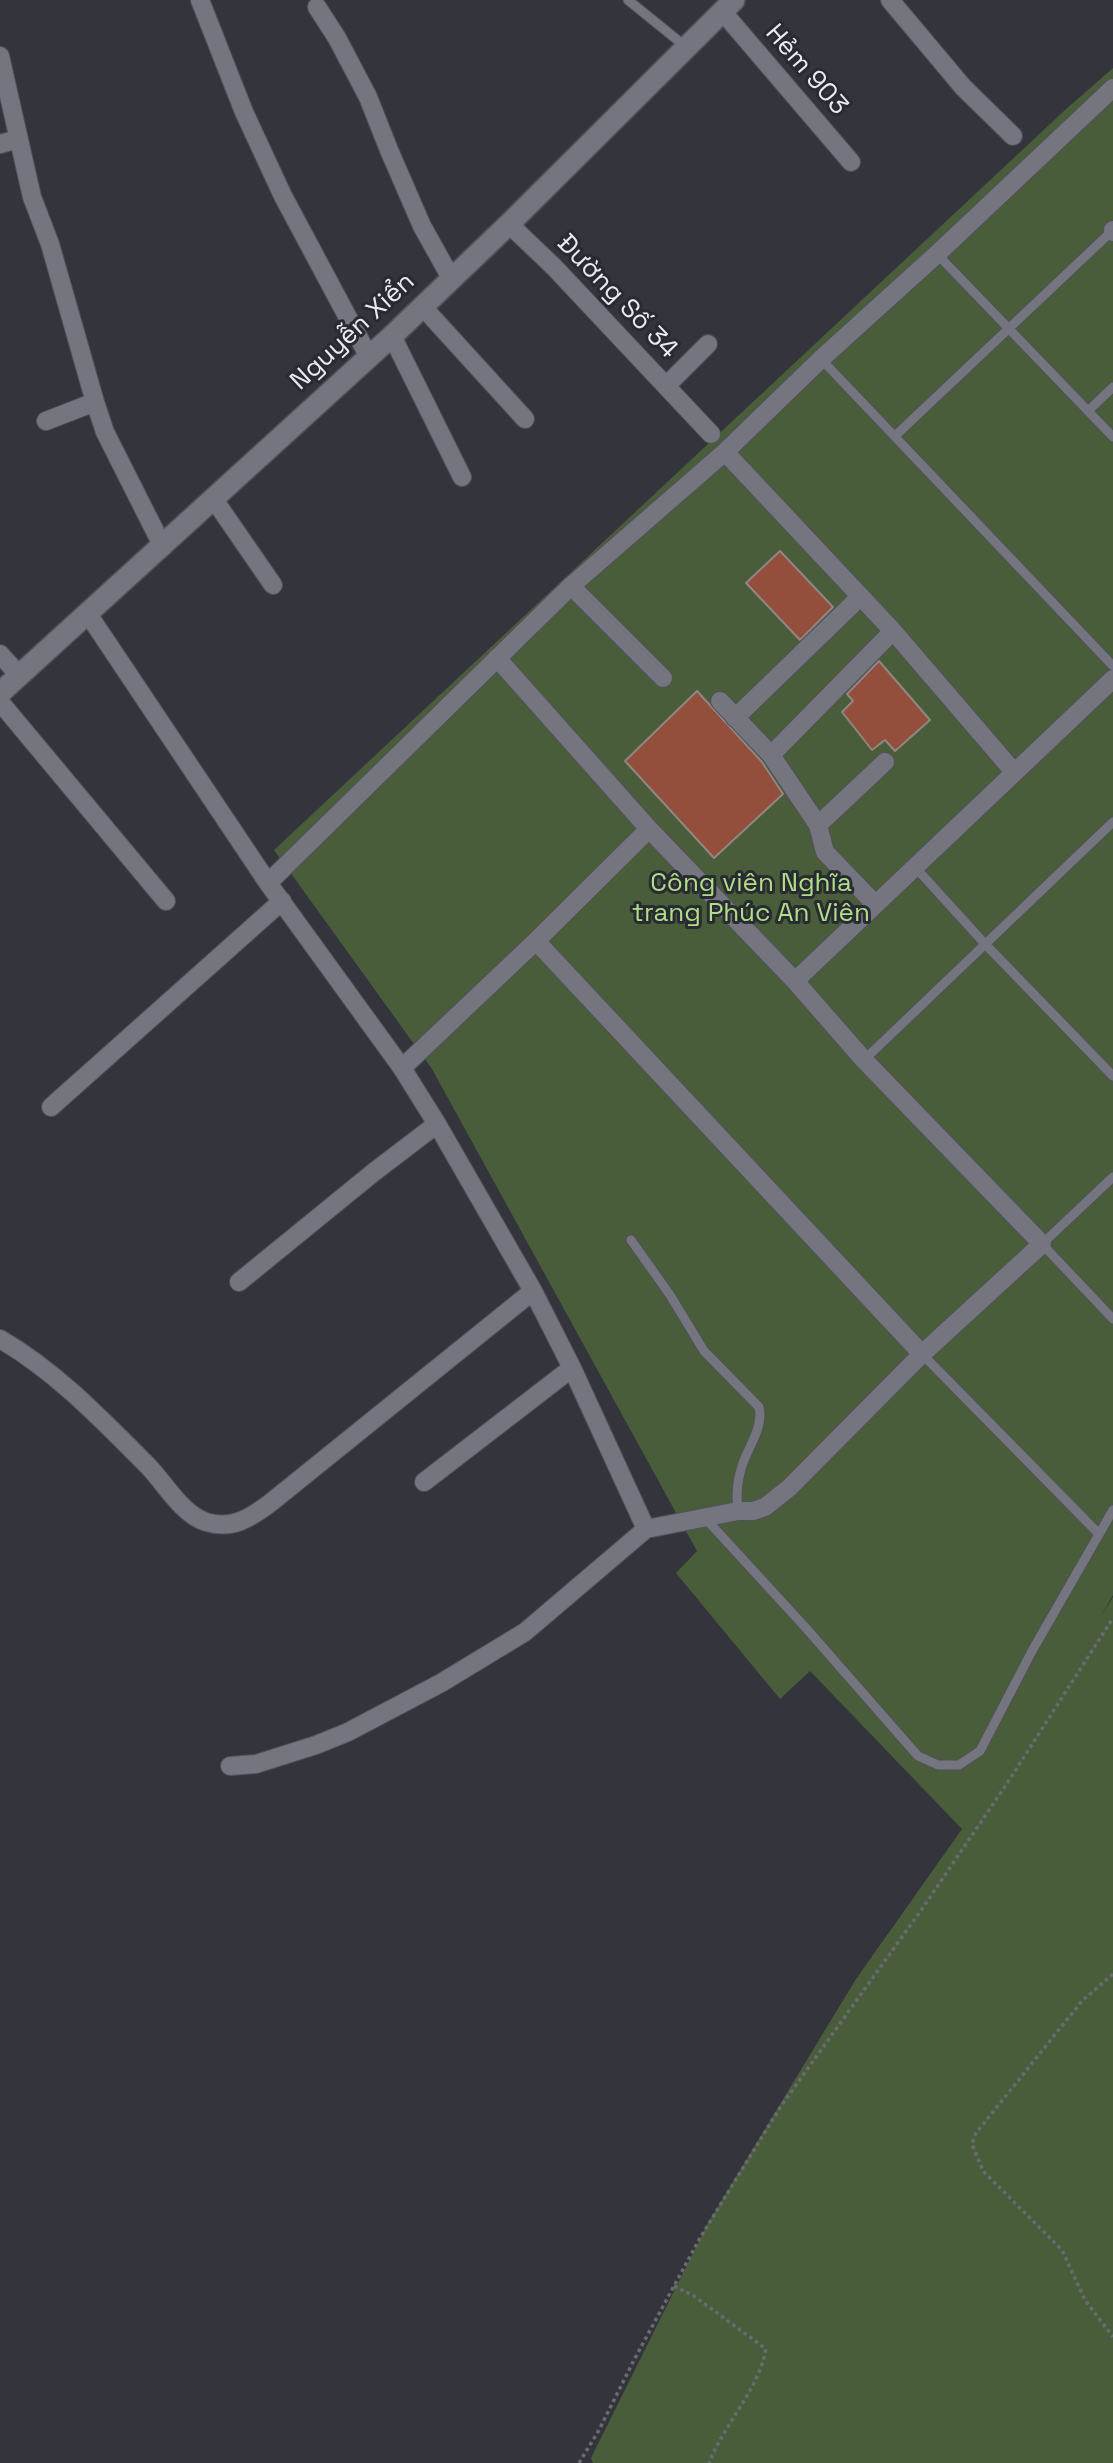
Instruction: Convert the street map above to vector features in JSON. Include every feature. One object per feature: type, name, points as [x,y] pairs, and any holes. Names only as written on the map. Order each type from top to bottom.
[{"type":"main road","name":"Nguyễn Xiển","points":[[0,693],[392,337],[728,6]]},
{"type":"street","points":[[200,0],[244,112],[283,196],[369,357]]},
{"type":"street","points":[[890,0],[963,87],[1013,136]]},
{"type":"street","name":"Hẻm 903","points":[[728,6],[851,162]]},
{"type":"street","points":[[317,7],[368,97],[422,226],[451,278]]},
{"type":"street","points":[[0,56],[32,197],[50,244],[95,402],[105,432],[163,547]]},
{"type":"street","points":[[268,883],[571,586],[725,452],[821,359],[1113,88]]},
{"type":"street","points":[[0,144],[18,139]]},
{"type":"street","name":"Đường Số 34","points":[[509,224],[711,434]]},
{"type":"street","points":[[422,306],[526,419]]},
{"type":"street","points":[[392,337],[462,477]]},
{"type":"street","points":[[666,386],[708,344]]},
{"type":"street","points":[[46,421],[95,402]]},
{"type":"street","points":[[725,452],[893,631],[1014,772]]},
{"type":"street","points":[[213,498],[273,585]]},
{"type":"street","points":[[571,586],[663,678]]},
{"type":"street","points":[[735,718],[860,597]]},
{"type":"street","points":[[88,614],[268,883],[402,1068],[437,1124],[533,1292],[572,1368],[646,1529]]},
{"type":"street","points":[[771,755],[893,631]]},
{"type":"street","points":[[0,654],[19,675]]},
{"type":"street","points":[[230,1766],[246,1766],[316,1745],[348,1732],[441,1682],[535,1625],[646,1529],[765,1507],[789,1488],[922,1354],[1042,1244],[864,1060],[795,981],[649,829],[497,658]]},
{"type":"street","points":[[795,981],[1113,678]]},
{"type":"street","points":[[720,701],[771,755],[818,825],[825,852],[875,904]]},
{"type":"street","points":[[0,702],[166,901]]},
{"type":"street","points":[[818,825],[885,762]]},
{"type":"street","points":[[402,1068],[649,829]]},
{"type":"street","points":[[51,1107],[282,901]]},
{"type":"street","points":[[536,941],[922,1354]]},
{"type":"street","points":[[239,1282],[437,1124]]},
{"type":"street","points":[[0,1339],[19,1350],[75,1395],[154,1472],[192,1516],[219,1524],[237,1524],[269,1504],[533,1292]]},
{"type":"street","points":[[424,1482],[572,1368]]},
{"type":"lane","points":[[628,0],[686,47]]},
{"type":"lane","points":[[895,436],[1113,231]]},
{"type":"lane","points":[[937,254],[1113,437]]},
{"type":"lane","points":[[821,359],[1113,666]]},
{"type":"lane","points":[[1088,411],[1113,387]]},
{"type":"lane","points":[[864,1060],[1113,822]]},
{"type":"lane","points":[[915,867],[986,945],[1113,1076]]},
{"type":"lane","points":[[1113,1177],[1042,1244],[1113,1319]]},
{"type":"lane","points":[[631,1240],[704,1350],[759,1407],[760,1423],[738,1479],[737,1511]]},
{"type":"lane","points":[[922,1354],[1099,1534]]},
{"type":"lane","points":[[705,1518],[918,1756],[938,1765],[959,1765],[980,1751],[1032,1651],[1113,1510]]},
{"type":"path","points":[[579,2463],[700,2238],[781,2106],[930,1898],[1113,1618]]},
{"type":"path","points":[[1113,1974],[1082,2001],[976,2133],[972,2144],[983,2171],[1062,2250],[1086,2300],[1113,2337]]},
{"type":"path","points":[[674,2286],[694,2296],[766,2350],[764,2365],[730,2426],[716,2445],[709,2463]]},
{"type":"green space","name":"Công viên Nghĩa trang Phúc An Viên","points":[[1113,68],[1113,1595],[1100,1618],[1113,1597],[1113,2463],[593,2463],[591,2458],[708,2223],[856,1979],[962,1829],[810,1671],[780,1699],[676,1573],[697,1551],[432,1069],[274,850]]},
{"type":"building","points":[[780,551],[833,607],[800,640],[746,583]]},
{"type":"building","points":[[879,661],[930,720],[895,751],[885,740],[872,750],[842,712],[853,701],[847,694]]},
{"type":"building","points":[[697,691],[762,762],[783,794],[714,858],[625,761]]}]
